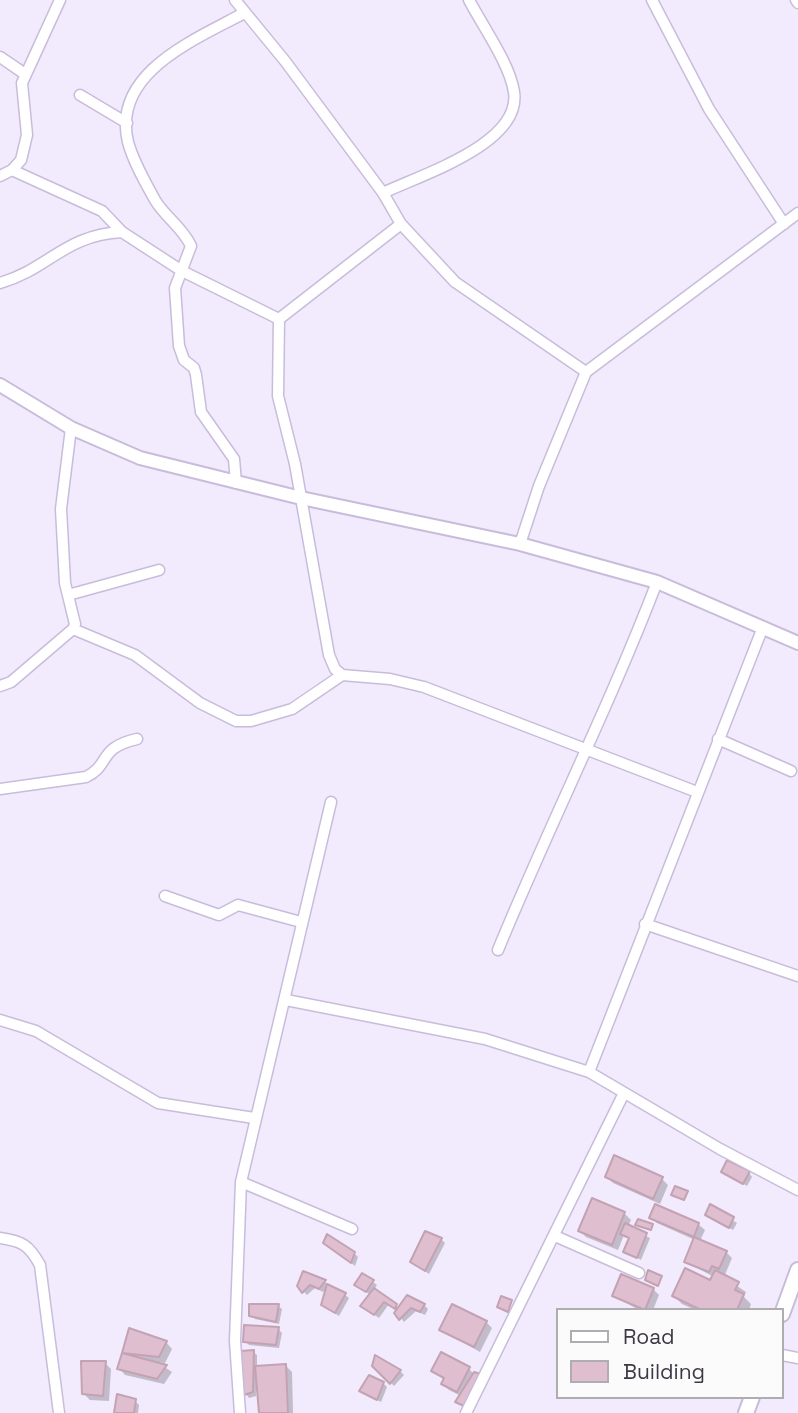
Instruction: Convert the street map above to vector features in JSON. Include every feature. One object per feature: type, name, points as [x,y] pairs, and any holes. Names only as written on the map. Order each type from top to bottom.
[{"type":"main road","points":[[784,1309],[796,1279]]},
{"type":"street","points":[[0,176],[12,170],[21,160],[27,135],[22,91],[25,74],[60,0]]},
{"type":"street","points":[[234,0],[285,61],[383,193],[401,224],[455,282],[586,372]]},
{"type":"street","points":[[383,193],[473,150],[495,137],[509,121],[514,108],[514,91],[469,0]]},
{"type":"street","points":[[652,0],[709,109],[784,224]]},
{"type":"street","points":[[236,483],[233,459],[201,412],[194,368],[184,360],[179,346],[175,288],[191,246],[156,202],[127,141],[127,123],[134,94],[151,69],[244,13]]},
{"type":"street","points":[[0,57],[25,74]]},
{"type":"street","points":[[80,95],[127,123]]},
{"type":"street","points":[[12,170],[74,195],[102,211],[122,232],[183,271],[279,319]]},
{"type":"street","points":[[520,544],[539,486],[586,372],[798,213]]},
{"type":"street","points":[[279,319],[401,224]]},
{"type":"street","points":[[0,283],[13,279],[80,239],[122,232]]},
{"type":"street","points":[[279,319],[278,396],[301,499],[329,655],[335,669],[342,675],[390,679],[424,687],[697,792]]},
{"type":"street","points":[[0,385],[71,428],[140,458],[301,499],[520,544],[657,582],[798,643]]},
{"type":"street","points":[[0,686],[10,682],[73,629],[74,617],[68,595],[61,509],[71,428]]},
{"type":"street","points":[[68,595],[159,570]]},
{"type":"street","points":[[498,950],[584,749],[629,655],[657,582]]},
{"type":"street","points":[[589,1072],[763,627]]},
{"type":"street","points":[[73,629],[135,655],[190,696],[236,721],[251,721],[292,709],[342,675]]},
{"type":"street","points":[[0,789],[86,777],[96,772],[110,748],[136,739]]},
{"type":"street","points":[[718,739],[791,771]]},
{"type":"street","points":[[240,1413],[235,1341],[241,1182],[331,802]]},
{"type":"street","points":[[165,896],[219,915],[238,905],[301,922]]},
{"type":"street","points":[[645,924],[798,976]]},
{"type":"street","points":[[286,999],[485,1039],[589,1072],[798,1191]]},
{"type":"street","points":[[0,1020],[36,1031],[158,1103],[254,1118]]},
{"type":"street","points":[[467,1413],[624,1094]]},
{"type":"street","points":[[241,1182],[352,1229]]},
{"type":"street","points":[[555,1236],[639,1273]]},
{"type":"street","points":[[0,1238],[22,1242],[30,1247],[40,1265],[59,1413]]},
{"type":"building","points":[[614,1155],[663,1177],[653,1199],[605,1177]]},
{"type":"building","points":[[727,1160],[750,1171],[743,1184],[721,1172]]},
{"type":"building","points":[[675,1186],[688,1191],[684,1200],[671,1195]]},
{"type":"building","points":[[592,1198],[625,1212],[612,1245],[578,1231]]},
{"type":"building","points":[[655,1204],[699,1223],[694,1237],[649,1218]]},
{"type":"building","points":[[710,1204],[734,1217],[729,1228],[705,1215]]},
{"type":"building","points":[[638,1219],[653,1224],[651,1230],[635,1225]]},
{"type":"building","points":[[625,1223],[647,1233],[637,1258],[623,1252],[629,1238],[620,1234]]},
{"type":"building","points":[[425,1231],[442,1238],[425,1271],[410,1262]]},
{"type":"building","points":[[327,1234],[355,1252],[351,1263],[323,1243]]},
{"type":"building","points":[[694,1237],[727,1251],[719,1269],[712,1266],[709,1272],[684,1262]]},
{"type":"building","points":[[685,1268],[710,1280],[715,1270],[739,1282],[735,1290],[744,1294],[738,1308],[697,1308],[672,1296]]},
{"type":"building","points":[[648,1270],[662,1276],[658,1286],[645,1280]]},
{"type":"building","points":[[303,1271],[326,1280],[319,1289],[310,1285],[302,1293],[297,1286]]},
{"type":"building","points":[[362,1273],[374,1280],[366,1292],[354,1285]]},
{"type":"building","points":[[621,1274],[654,1288],[646,1308],[612,1296]]},
{"type":"building","points":[[327,1284],[346,1293],[335,1313],[321,1305]]},
{"type":"building","points":[[374,1288],[397,1304],[395,1309],[384,1302],[374,1315],[360,1306]]},
{"type":"building","points":[[407,1295],[425,1304],[420,1312],[411,1308],[399,1320],[394,1313]]},
{"type":"building","points":[[501,1296],[512,1300],[508,1312],[497,1307]]},
{"type":"building","points":[[249,1304],[279,1304],[276,1322],[249,1316]]},
{"type":"building","points":[[452,1304],[487,1321],[474,1347],[439,1330]]},
{"type":"building","points":[[244,1325],[279,1327],[276,1345],[243,1342]]},
{"type":"building","points":[[129,1328],[167,1341],[159,1357],[122,1353]]},
{"type":"building","points":[[254,1350],[253,1392],[244,1395],[240,1351]]},
{"type":"building","points":[[441,1352],[470,1367],[457,1392],[441,1384],[444,1378],[431,1371]]},
{"type":"building","points":[[122,1353],[167,1365],[157,1379],[117,1369]]},
{"type":"building","points":[[375,1355],[401,1370],[390,1384],[372,1366]]},
{"type":"building","points":[[81,1361],[106,1361],[103,1396],[82,1394]]},
{"type":"building","points":[[286,1364],[288,1413],[259,1413],[255,1366]]},
{"type":"building","points":[[474,1372],[481,1374],[464,1406],[455,1402]]},
{"type":"building","points":[[369,1375],[384,1382],[377,1400],[359,1391]]},
{"type":"building","points":[[117,1394],[136,1399],[134,1413],[114,1413]]}]
